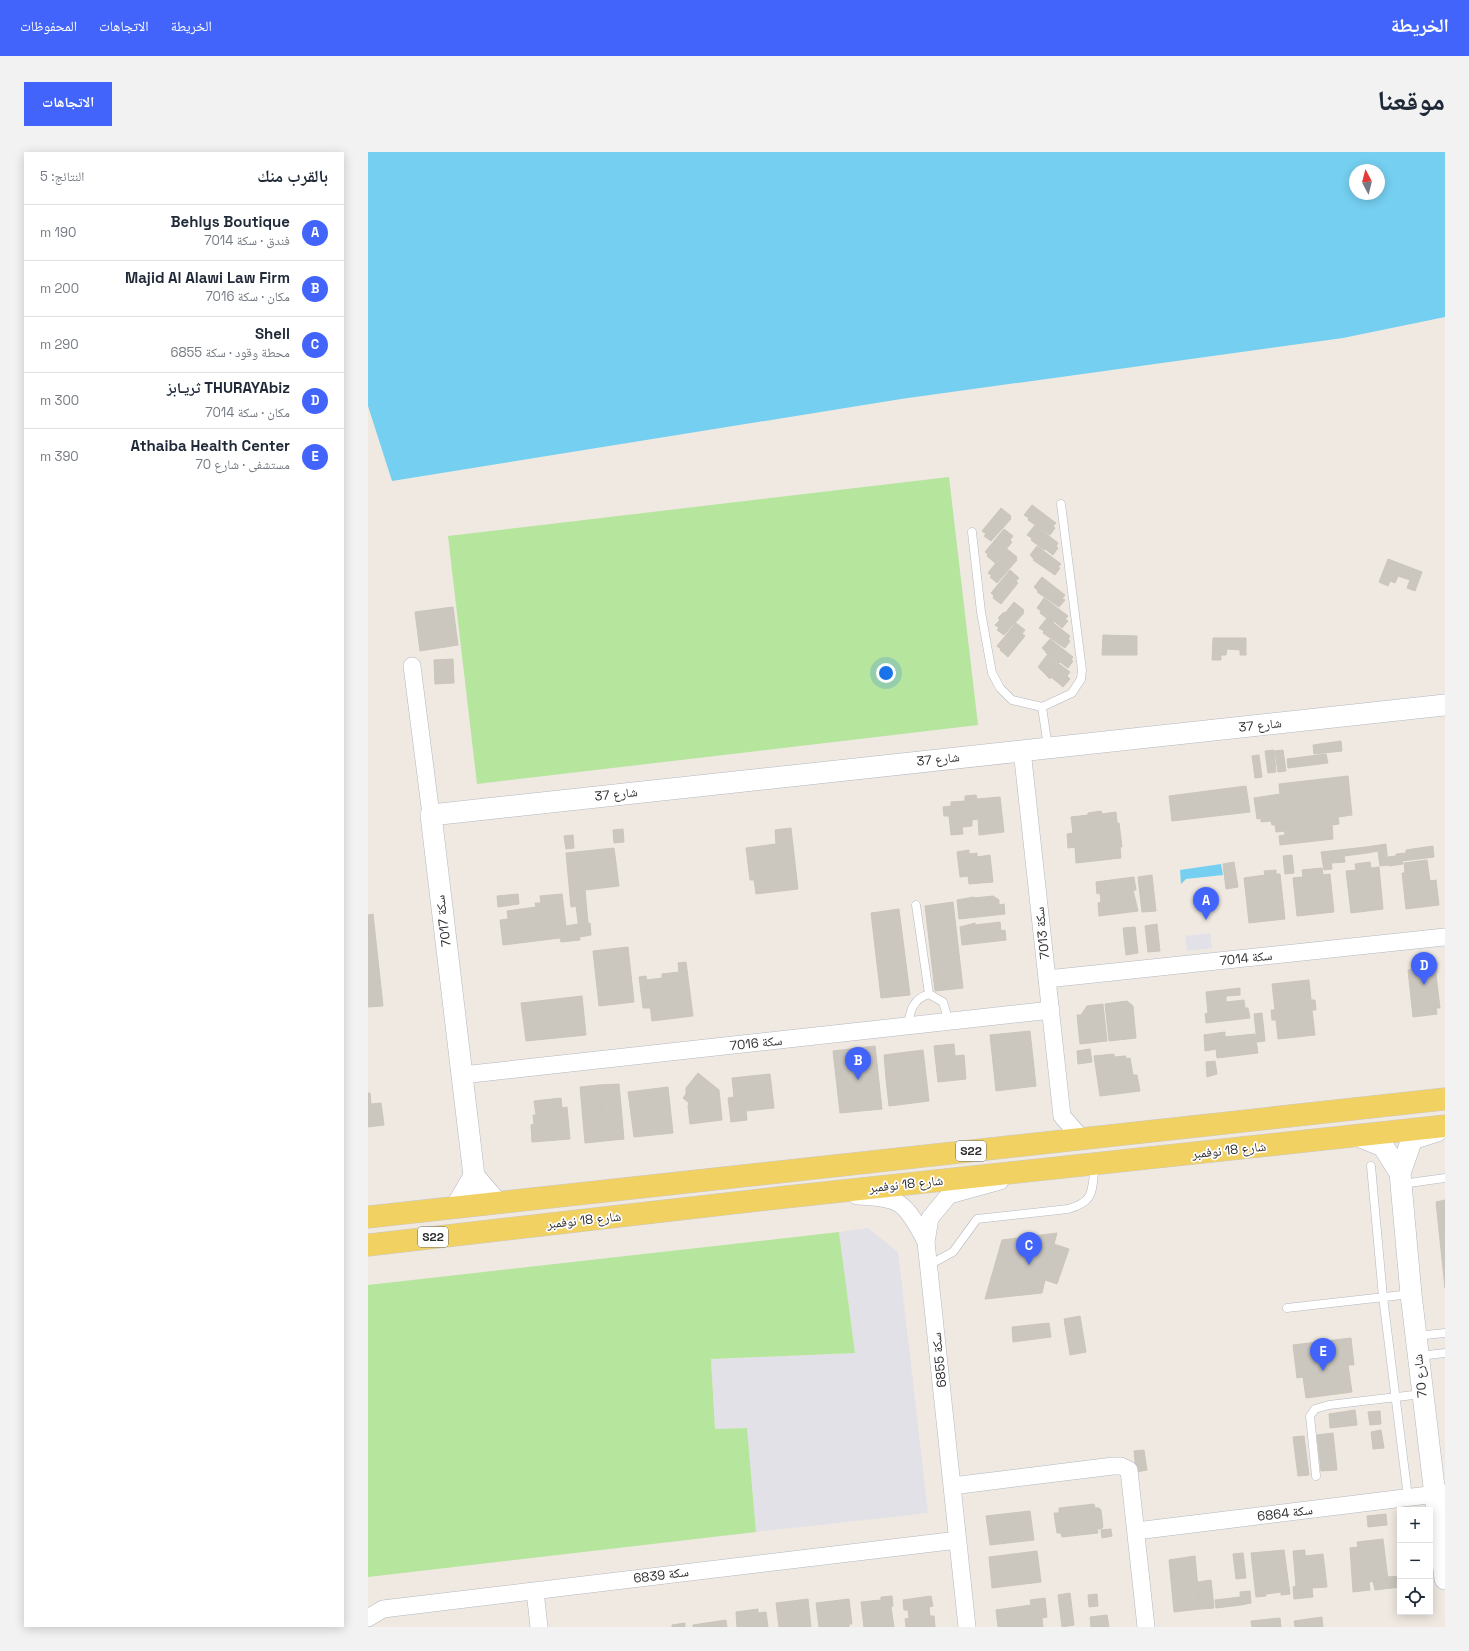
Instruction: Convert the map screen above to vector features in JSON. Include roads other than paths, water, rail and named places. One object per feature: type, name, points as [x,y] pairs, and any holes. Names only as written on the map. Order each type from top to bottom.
[{"type":"main road","name":"شارع 18 نوفمبر","points":[[368,1217],[1445,1099]]},
{"type":"main road","name":"شارع 18 نوفمبر","points":[[368,1245],[777,1198],[1445,1127]]},
{"type":"street","name":"سكة 7017","points":[[412,666],[474,1176]]},
{"type":"street","name":"شارع 37","points":[[431,814],[1048,747],[1445,706]]},
{"type":"street","name":"سكة 7013","points":[[1022,750],[1062,1116]]},
{"type":"street","name":"سكة 7014","points":[[1047,979],[1445,937]]},
{"type":"street","name":"سكة 7016","points":[[462,1075],[1051,1010]]},
{"type":"street","points":[[1046,1143],[1062,1116],[1082,1139]]},
{"type":"street","name":"شارع 70","points":[[1445,1127],[1412,1139],[1401,1178],[1411,1294],[1422,1394],[1440,1494],[1445,1579]]},
{"type":"street","name":"شارع 70","points":[[1358,1136],[1383,1146],[1401,1178]]},
{"type":"street","name":"سكة 6855","points":[[967,1627],[926,1242],[930,1218],[949,1196],[1042,1170]]},
{"type":"street","points":[[456,1207],[474,1176],[498,1203]]},
{"type":"street","points":[[777,1198],[870,1196],[898,1203],[915,1221],[926,1242]]},
{"type":"street","points":[[952,1486],[1105,1467],[1121,1466],[1129,1470],[1146,1627]]},
{"type":"street","name":"سكة 6864","points":[[1136,1531],[1440,1494]]},
{"type":"street","name":"سكة 6839","points":[[368,1618],[383,1609],[958,1540]]},
{"type":"street","points":[[535,1590],[539,1627]]},
{"type":"lane","points":[[972,532],[981,612],[992,673],[1000,688],[1012,700],[1042,707],[1072,693],[1081,679],[1082,670],[1061,504]]},
{"type":"lane","points":[[1042,707],[1048,747]]},
{"type":"lane","points":[[916,906],[929,994]]},
{"type":"lane","points":[[908,1026],[910,1013],[915,1001],[922,996],[929,994],[943,1002],[949,1022]]},
{"type":"lane","points":[[928,1265],[953,1252],[977,1219],[1068,1210],[1081,1206],[1091,1197],[1095,1164]]},
{"type":"lane","points":[[1371,1166],[1383,1297],[1408,1498]]},
{"type":"lane","points":[[1401,1178],[1445,1178]]},
{"type":"lane","points":[[1287,1308],[1411,1294]]},
{"type":"lane","points":[[1417,1346],[1445,1333]]},
{"type":"lane","points":[[1417,1346],[1445,1353]]},
{"type":"lane","points":[[1316,1476],[1310,1416],[1314,1409],[1329,1405],[1422,1394]]},
{"type":"water","points":[[368,152],[1445,152],[1445,317],[1343,338],[901,399],[392,481],[368,406]]},
{"type":"water","points":[[1221,864],[1223,875],[1186,879],[1181,884],[1180,870]]},
{"type":"place","name":"Behlys Boutique","points":[[1206,920]]},
{"type":"place","name":"THURAYAbiz ثريـابز","points":[[1424,985]]},
{"type":"place","name":"Majid Al Alawi Law Firm","points":[[858,1080]]},
{"type":"place","name":"Shell","points":[[1029,1265]]},
{"type":"place","name":"Athaiba Health Center","points":[[1323,1371]]}]
